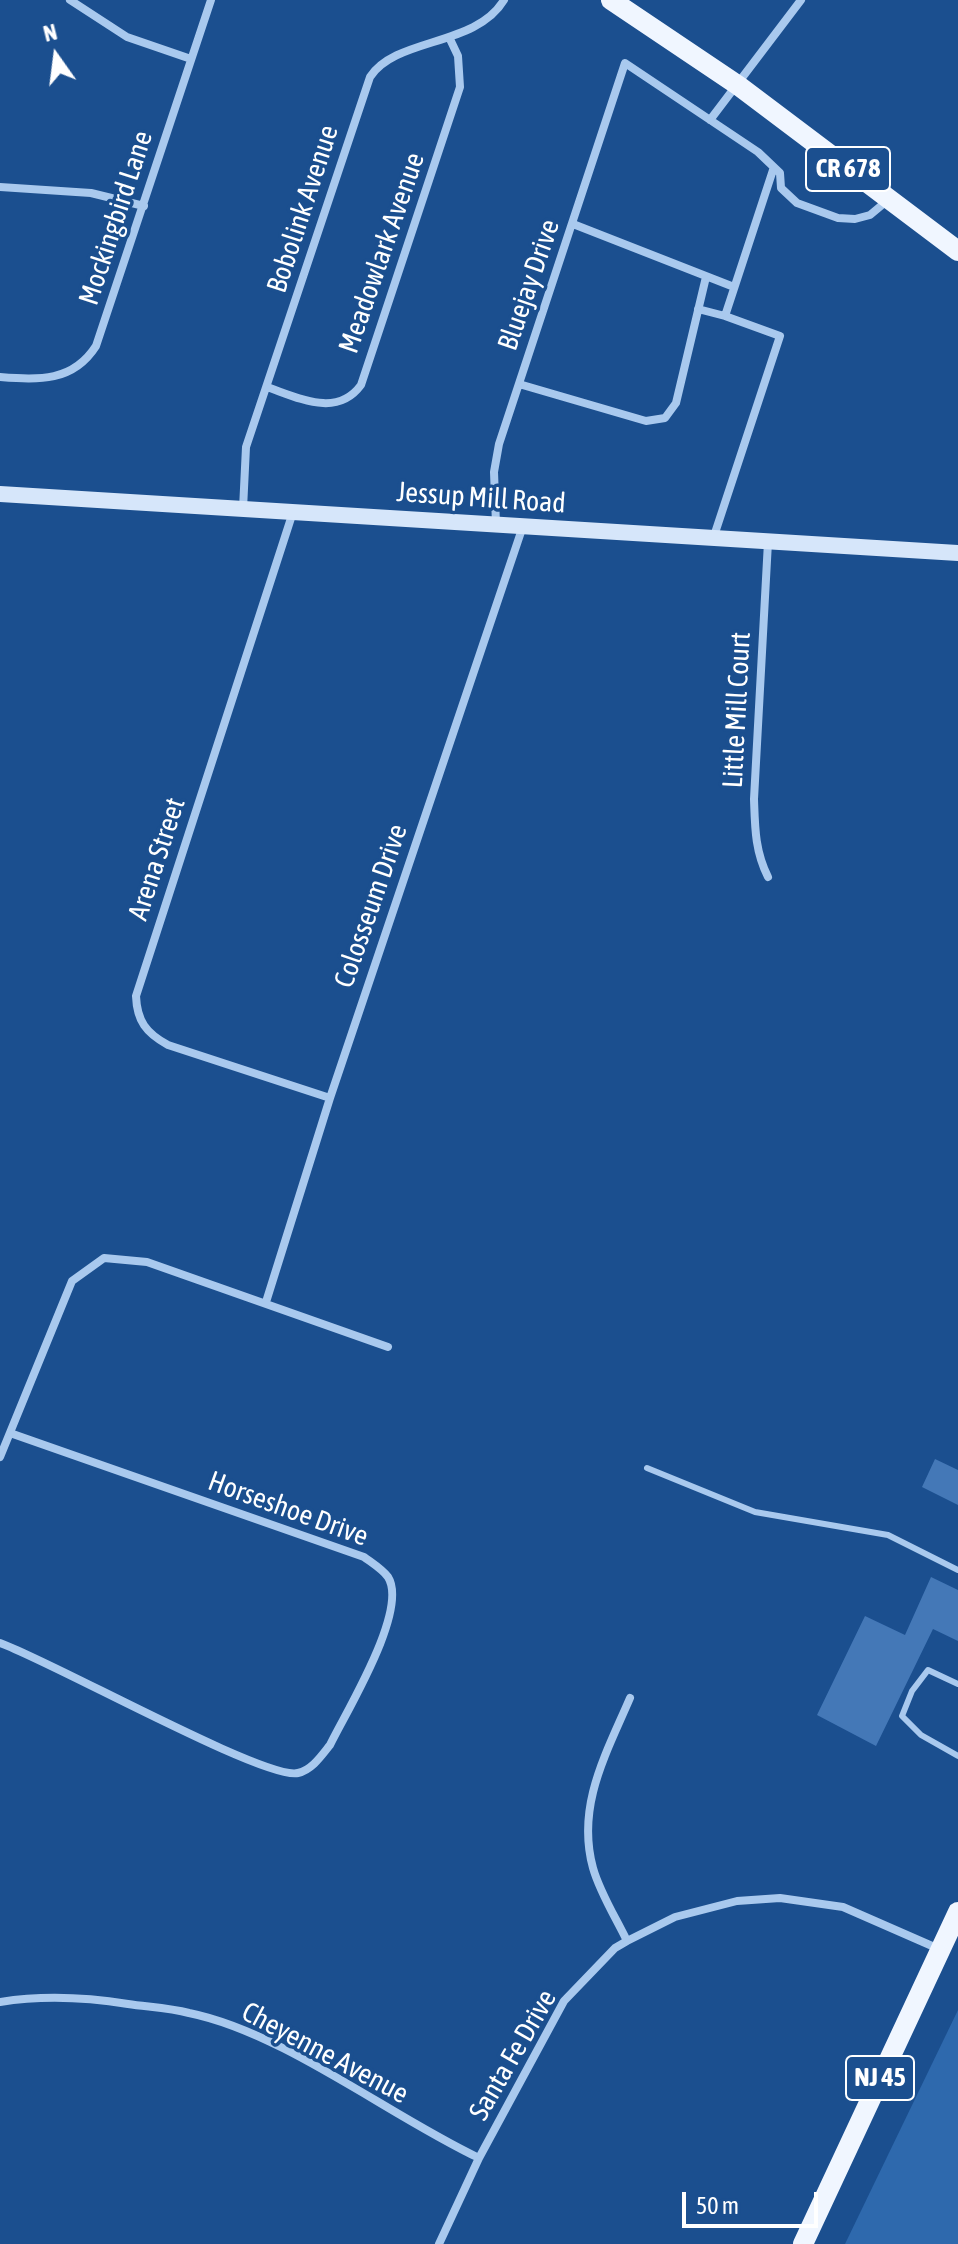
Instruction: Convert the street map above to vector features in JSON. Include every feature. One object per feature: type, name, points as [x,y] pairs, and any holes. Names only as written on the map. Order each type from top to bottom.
[{"type":"main road","name":"CR 678","points":[[611,0],[739,86],[958,251]]},
{"type":"main road","name":"NJ 45","points":[[803,2244],[958,1912]]},
{"type":"street","points":[[70,0],[127,37],[191,59]]},
{"type":"street","name":"Mockingbird Lane","points":[[0,377],[54,378],[75,369],[88,358],[100,338],[211,0]]},
{"type":"street","name":"Bobolink Avenue","points":[[243,509],[246,447],[370,77],[384,62],[476,26],[504,0]]},
{"type":"street","points":[[801,0],[739,86],[710,120],[758,152],[773,170],[780,173],[781,188],[797,203],[838,218],[855,219],[870,215],[889,200]]},
{"type":"street","name":"Meadowlark Avenue","points":[[267,387],[328,404],[342,403],[361,385],[454,111],[460,71],[449,37]]},
{"type":"street","name":"Bluejay Drive","points":[[495,524],[495,463],[625,63],[710,120]]},
{"type":"street","points":[[725,316],[773,170]]},
{"type":"street","points":[[0,187],[99,194],[144,206]]},
{"type":"street","points":[[573,224],[734,287]]},
{"type":"street","points":[[519,384],[646,421],[665,418],[676,403],[706,277]]},
{"type":"street","points":[[698,309],[780,336],[713,539]]},
{"type":"street","name":"Jessup Mill Road","points":[[0,494],[958,553]]},
{"type":"street","name":"Arena Street","points":[[293,512],[136,996],[137,1015],[150,1036],[168,1045],[330,1098]]},
{"type":"street","name":"Colosseum Drive","points":[[266,1302],[330,1098],[523,526]]},
{"type":"street","name":"Little Mill Court","points":[[768,542],[754,799],[757,849],[768,877]]},
{"type":"street","points":[[0,1457],[72,1281],[104,1258],[147,1262],[388,1347]]},
{"type":"street","name":"Horseshoe Drive","points":[[0,1643],[74,1675],[237,1756],[278,1773],[299,1773],[317,1762],[330,1745],[389,1624],[394,1600],[390,1579],[364,1557],[10,1433]]},
{"type":"street","points":[[627,1941],[593,1868],[588,1806],[593,1783],[630,1698]]},
{"type":"street","name":"Santa Fe Drive","points":[[439,2244],[479,2158],[564,2001],[615,1948],[675,1917],[737,1901],[780,1898],[843,1907],[940,1949]]},
{"type":"street","name":"Cheyenne Avenue","points":[[0,2002],[58,1997],[97,2000],[189,2013],[228,2025],[274,2046],[479,2158]]},
{"type":"lane","points":[[647,1468],[755,1512],[888,1535],[958,1570]]},
{"type":"lane","points":[[958,1684],[928,1670],[912,1691],[902,1716],[921,1735],[958,1756]]},
{"type":"shaded area","points":[[958,2010],[958,2244],[845,2244]]},
{"type":"building","points":[[935,1459],[958,1470],[958,1505],[922,1487]]},
{"type":"building","points":[[931,1577],[958,1590],[958,1641],[933,1629],[876,1746],[817,1715],[865,1616],[905,1635]]}]
